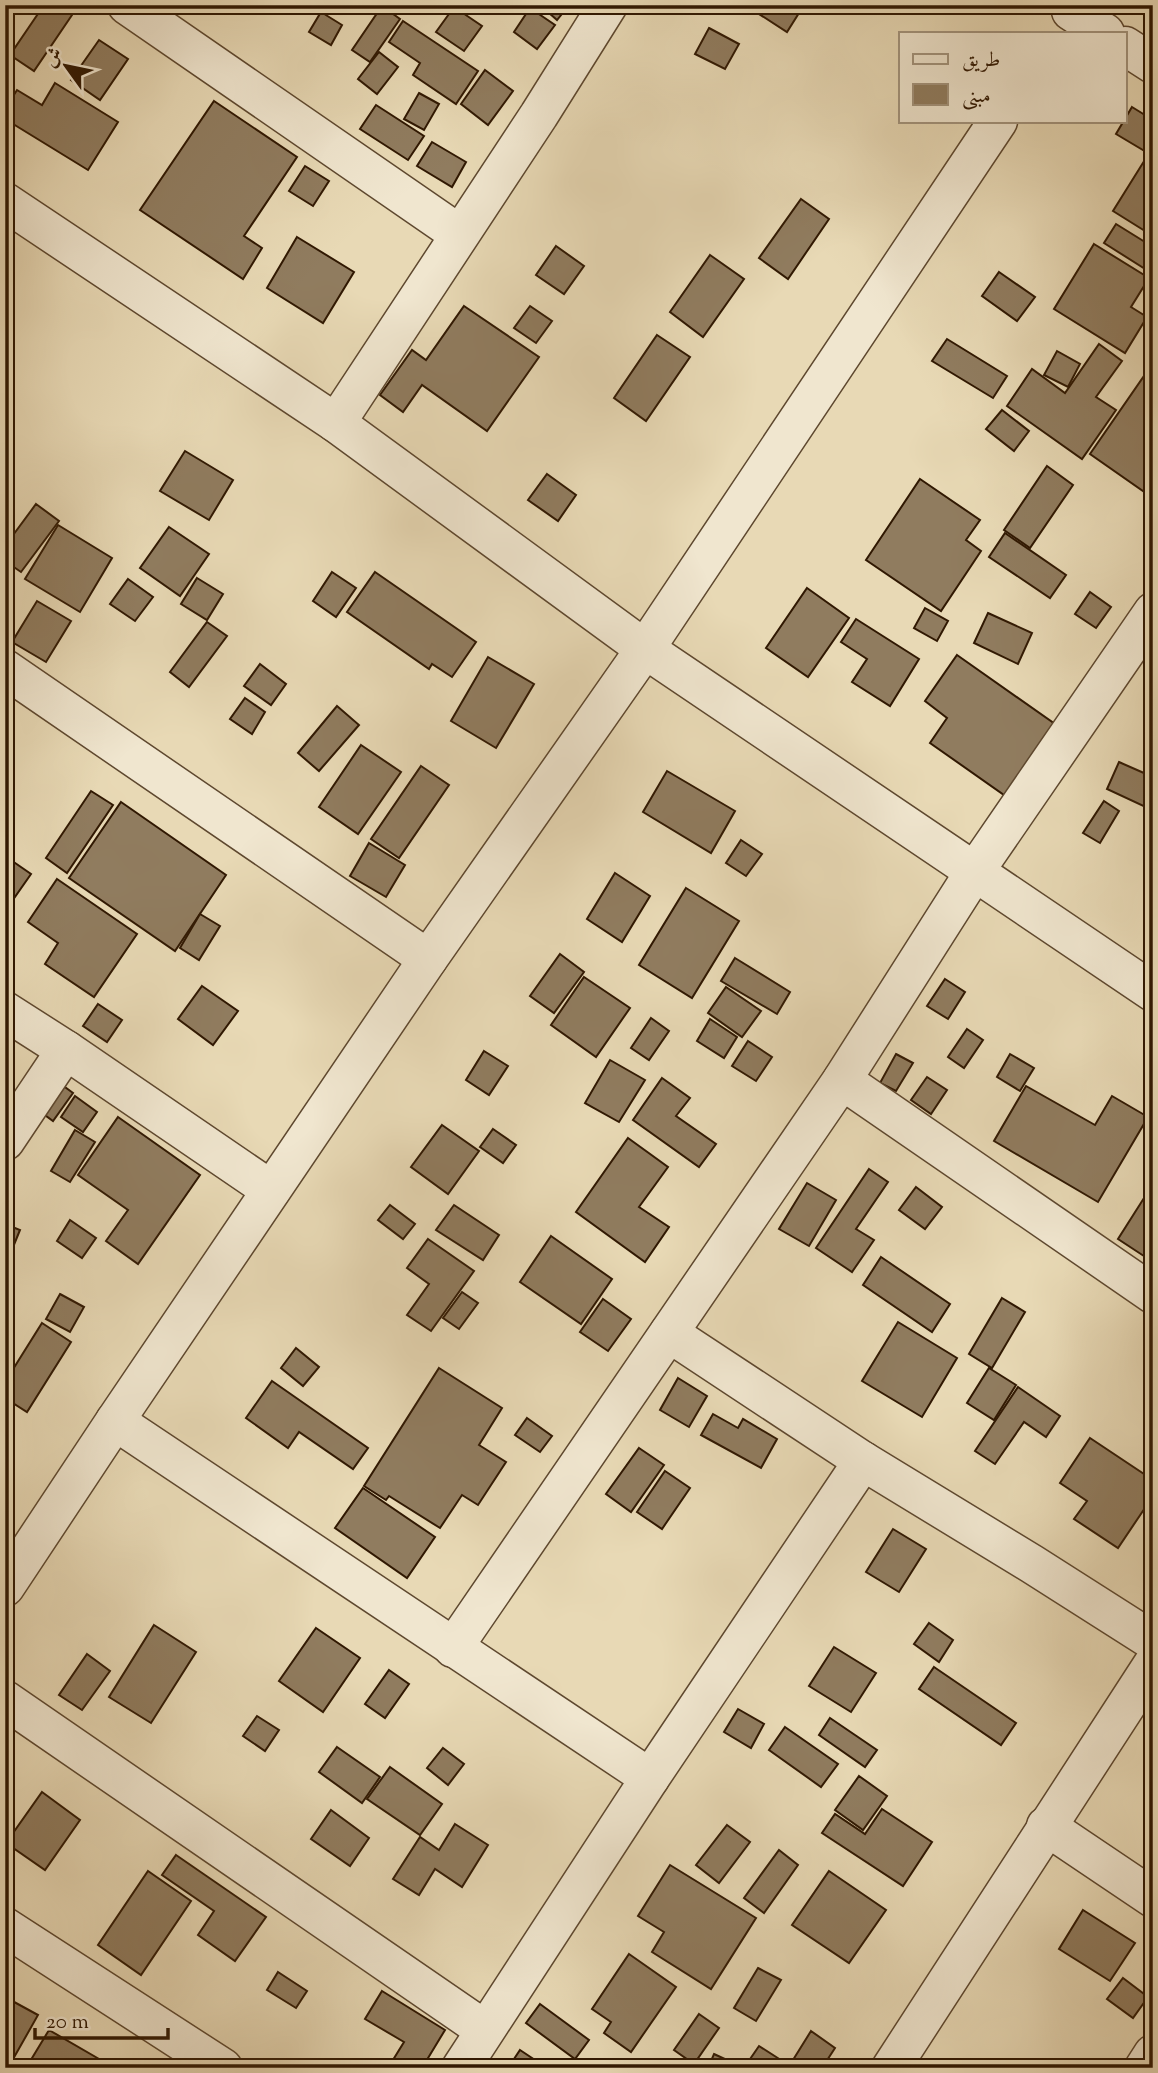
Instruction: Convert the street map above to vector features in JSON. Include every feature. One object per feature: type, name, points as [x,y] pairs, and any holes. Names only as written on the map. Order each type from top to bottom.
[{"type":"street","points":[[127,5],[459,234]]},
{"type":"street","points":[[336,423],[539,115],[608,5]]},
{"type":"street","points":[[1067,16],[1103,32]]},
{"type":"street","points":[[1126,47],[1153,64]]},
{"type":"street","points":[[5,1587],[428,960],[645,649],[997,122]]},
{"type":"street","points":[[5,202],[336,423],[645,649],[1153,992]]},
{"type":"street","points":[[453,1648],[842,1080],[975,872],[1153,612]]},
{"type":"street","points":[[5,669],[428,960]]},
{"type":"street","points":[[5,1011],[271,1191]]},
{"type":"street","points":[[5,1141],[66,1050]]},
{"type":"street","points":[[842,1080],[1153,1294]]},
{"type":"street","points":[[669,1332],[863,1461],[1153,1641]]},
{"type":"street","points":[[115,1421],[650,1778]]},
{"type":"street","points":[[461,2068],[650,1778],[863,1461]]},
{"type":"street","points":[[891,2068],[1153,1664]]},
{"type":"street","points":[[5,1700],[485,2030]]},
{"type":"street","points":[[1046,1826],[1153,1898]]},
{"type":"street","points":[[5,1927],[207,2064]]},
{"type":"street","points":[[1144,2068],[1153,2054]]},
{"type":"building","points":[[44,5],[58,5],[72,15],[34,71],[10,55]]},
{"type":"building","points":[[540,5],[569,5],[557,20]]},
{"type":"building","points":[[745,5],[804,5],[787,32]]},
{"type":"building","points":[[382,6],[400,19],[370,62],[352,50]]},
{"type":"building","points":[[454,7],[482,26],[464,51],[436,32]]},
{"type":"building","points":[[530,8],[555,25],[537,49],[514,32]]},
{"type":"building","points":[[321,12],[342,25],[331,45],[309,32]]},
{"type":"building","points":[[403,21],[478,71],[456,104],[413,75],[420,63],[389,42]]},
{"type":"building","points":[[709,28],[739,44],[725,69],[695,54]]},
{"type":"building","points":[[99,40],[128,59],[100,100],[71,80]]},
{"type":"building","points":[[379,52],[398,67],[377,94],[358,79]]},
{"type":"building","points":[[485,70],[513,91],[488,125],[461,104]]},
{"type":"building","points":[[55,83],[118,122],[88,170],[5,119],[5,109],[17,90],[42,105]]},
{"type":"building","points":[[419,93],[439,104],[424,130],[404,119]]},
{"type":"building","points":[[214,101],[297,157],[244,236],[262,248],[243,279],[140,210]]},
{"type":"building","points":[[376,105],[424,136],[408,160],[360,129]]},
{"type":"building","points":[[1132,107],[1153,120],[1153,156],[1116,134],[1123,122],[1126,122]]},
{"type":"building","points":[[432,142],[466,162],[452,187],[417,166]]},
{"type":"building","points":[[1146,158],[1153,162],[1153,236],[1113,211]]},
{"type":"building","points":[[305,166],[329,181],[313,206],[289,191]]},
{"type":"building","points":[[801,199],[829,219],[788,279],[759,258]]},
{"type":"building","points":[[1116,224],[1153,247],[1153,274],[1104,243]]},
{"type":"building","points":[[297,237],[354,272],[323,323],[267,288]]},
{"type":"building","points":[[1094,244],[1149,278],[1131,307],[1147,317],[1125,353],[1054,309]]},
{"type":"building","points":[[556,246],[584,266],[564,294],[536,275]]},
{"type":"building","points":[[710,255],[744,279],[703,337],[670,312]]},
{"type":"building","points":[[999,272],[1035,297],[1017,321],[982,296]]},
{"type":"building","points":[[464,306],[539,357],[487,431],[422,385],[403,412],[380,395],[412,350],[426,360]]},
{"type":"building","points":[[530,306],[552,321],[536,343],[514,328]]},
{"type":"building","points":[[657,335],[690,357],[646,421],[614,398]]},
{"type":"building","points":[[947,339],[1007,376],[993,398],[932,361]]},
{"type":"building","points":[[1099,344],[1122,361],[1096,397],[1116,410],[1082,459],[1007,406],[1032,369],[1065,393]]},
{"type":"building","points":[[1057,351],[1080,364],[1068,387],[1044,375]]},
{"type":"building","points":[[1144,376],[1153,382],[1153,498],[1090,454]]},
{"type":"building","points":[[1002,410],[1029,431],[1014,451],[986,429]]},
{"type":"building","points":[[185,451],[233,480],[209,520],[160,491]]},
{"type":"building","points":[[1047,466],[1073,485],[1030,548],[1004,530]]},
{"type":"building","points":[[547,474],[576,495],[558,521],[528,500]]},
{"type":"building","points":[[920,479],[980,520],[966,540],[981,551],[941,611],[866,560]]},
{"type":"building","points":[[36,504],[59,521],[21,572],[5,561],[5,546]]},
{"type":"building","points":[[58,525],[112,558],[80,612],[25,579]]},
{"type":"building","points":[[169,527],[209,554],[180,596],[140,568]]},
{"type":"building","points":[[1005,533],[1066,575],[1050,598],[989,557]]},
{"type":"building","points":[[332,572],[356,588],[336,617],[313,601]]},
{"type":"building","points":[[375,572],[476,642],[452,677],[432,664],[429,669],[347,612]]},
{"type":"building","points":[[197,578],[223,594],[207,620],[181,604]]},
{"type":"building","points":[[128,579],[153,597],[135,621],[110,604]]},
{"type":"building","points":[[807,588],[849,618],[808,677],[766,648]]},
{"type":"building","points":[[1090,592],[1111,607],[1096,628],[1075,614]]},
{"type":"building","points":[[37,601],[71,621],[46,662],[12,642]]},
{"type":"building","points":[[925,608],[948,621],[937,641],[914,628]]},
{"type":"building","points":[[988,613],[1032,633],[1018,664],[974,643]]},
{"type":"building","points":[[856,619],[919,659],[890,706],[852,682],[867,659],[841,642]]},
{"type":"building","points":[[207,622],[227,636],[189,687],[170,672]]},
{"type":"building","points":[[957,655],[1065,731],[1014,802],[930,743],[947,718],[925,701]]},
{"type":"building","points":[[488,657],[534,684],[496,748],[451,721]]},
{"type":"building","points":[[260,664],[286,684],[271,705],[244,686]]},
{"type":"building","points":[[245,698],[265,712],[252,734],[230,719]]},
{"type":"building","points":[[337,706],[359,725],[319,771],[298,753]]},
{"type":"building","points":[[361,745],[401,772],[358,834],[319,807]]},
{"type":"building","points":[[1119,762],[1153,777],[1152,810],[1107,789]]},
{"type":"building","points":[[421,766],[449,785],[399,858],[371,839]]},
{"type":"building","points":[[667,771],[735,811],[711,853],[643,812]]},
{"type":"building","points":[[91,791],[113,805],[67,873],[46,858]]},
{"type":"building","points":[[1104,801],[1119,811],[1100,843],[1083,833]]},
{"type":"building","points":[[121,802],[226,875],[175,951],[69,878]]},
{"type":"building","points":[[741,840],[762,854],[746,876],[726,863]]},
{"type":"building","points":[[369,843],[405,865],[386,897],[350,876]]},
{"type":"building","points":[[5,856],[31,874],[10,904],[5,900]]},
{"type":"building","points":[[615,873],[650,896],[622,942],[587,919]]},
{"type":"building","points":[[57,879],[137,934],[94,997],[45,964],[58,943],[28,922]]},
{"type":"building","points":[[686,888],[739,921],[692,998],[639,965]]},
{"type":"building","points":[[200,914],[220,926],[199,960],[180,948]]},
{"type":"building","points":[[560,954],[584,972],[554,1013],[530,996]]},
{"type":"building","points":[[735,958],[790,992],[777,1014],[721,981]]},
{"type":"building","points":[[584,977],[630,1008],[596,1057],[551,1025]]},
{"type":"building","points":[[945,979],[965,992],[948,1019],[927,1006]]},
{"type":"building","points":[[202,986],[238,1011],[213,1045],[178,1019]]},
{"type":"building","points":[[726,987],[761,1011],[742,1037],[708,1013]]},
{"type":"building","points":[[98,1004],[122,1020],[107,1042],[83,1026]]},
{"type":"building","points":[[651,1018],[669,1031],[649,1060],[631,1048]]},
{"type":"building","points":[[710,1019],[737,1037],[724,1058],[697,1041]]},
{"type":"building","points":[[967,1029],[983,1040],[964,1068],[948,1057]]},
{"type":"building","points":[[748,1041],[772,1057],[756,1081],[732,1066]]},
{"type":"building","points":[[484,1051],[508,1066],[489,1095],[466,1080]]},
{"type":"building","points":[[896,1054],[913,1063],[896,1091],[880,1083]]},
{"type":"building","points":[[1010,1054],[1034,1068],[1020,1091],[997,1077]]},
{"type":"building","points":[[610,1060],[645,1080],[619,1122],[585,1103]]},
{"type":"building","points":[[927,1077],[947,1090],[931,1114],[911,1100]]},
{"type":"building","points":[[662,1078],[690,1098],[676,1116],[716,1144],[699,1167],[633,1120]]},
{"type":"building","points":[[54,1079],[73,1093],[53,1121],[34,1107]]},
{"type":"building","points":[[1026,1086],[1095,1125],[1112,1096],[1148,1117],[1098,1202],[994,1141]]},
{"type":"building","points":[[75,1096],[97,1112],[83,1132],[61,1117]]},
{"type":"building","points":[[118,1117],[200,1175],[138,1264],[106,1241],[128,1210],[78,1175]]},
{"type":"building","points":[[442,1125],[479,1151],[448,1194],[411,1167]]},
{"type":"building","points":[[493,1129],[516,1145],[503,1163],[480,1147]]},
{"type":"building","points":[[75,1130],[95,1142],[70,1182],[51,1171]]},
{"type":"building","points":[[628,1138],[668,1167],[639,1207],[669,1227],[645,1262],[576,1212]]},
{"type":"building","points":[[869,1169],[888,1182],[856,1229],[874,1240],[852,1272],[816,1248]]},
{"type":"building","points":[[807,1183],[836,1200],[809,1246],[779,1229]]},
{"type":"building","points":[[916,1187],[942,1207],[925,1229],[899,1210]]},
{"type":"building","points":[[1144,1198],[1153,1203],[1153,1262],[1118,1239]]},
{"type":"building","points":[[390,1205],[415,1224],[403,1239],[378,1220]]},
{"type":"building","points":[[454,1205],[499,1235],[483,1260],[436,1230]]},
{"type":"building","points":[[70,1220],[96,1238],[82,1258],[57,1241]]},
{"type":"building","points":[[5,1224],[20,1230],[9,1257],[5,1255]]},
{"type":"building","points":[[551,1236],[612,1279],[581,1324],[520,1282]]},
{"type":"building","points":[[428,1239],[474,1271],[431,1331],[407,1315],[429,1284],[407,1268]]},
{"type":"building","points":[[881,1257],[950,1304],[932,1332],[863,1285]]},
{"type":"building","points":[[462,1292],[478,1303],[459,1329],[443,1318]]},
{"type":"building","points":[[60,1294],[84,1307],[70,1332],[46,1319]]},
{"type":"building","points":[[1002,1298],[1025,1312],[992,1368],[969,1354]]},
{"type":"building","points":[[603,1299],[631,1319],[608,1351],[580,1332]]},
{"type":"building","points":[[898,1322],[957,1358],[922,1417],[862,1381]]},
{"type":"building","points":[[42,1323],[71,1342],[27,1412],[5,1398],[5,1382]]},
{"type":"building","points":[[296,1348],[319,1367],[303,1386],[281,1368]]},
{"type":"building","points":[[439,1368],[502,1408],[479,1445],[506,1462],[478,1505],[462,1495],[440,1528],[389,1496],[386,1500],[364,1486]]},
{"type":"building","points":[[989,1368],[1016,1385],[994,1420],[967,1403]]},
{"type":"building","points":[[678,1378],[707,1396],[689,1427],[660,1410]]},
{"type":"building","points":[[272,1381],[368,1448],[353,1469],[299,1432],[288,1448],[246,1418]]},
{"type":"building","points":[[1018,1387],[1060,1416],[1046,1437],[1024,1422],[995,1464],[975,1451]]},
{"type":"building","points":[[713,1414],[738,1428],[743,1419],[777,1439],[761,1468],[701,1435]]},
{"type":"building","points":[[527,1418],[552,1436],[540,1452],[515,1435]]},
{"type":"building","points":[[1090,1438],[1153,1480],[1153,1496],[1118,1548],[1074,1519],[1087,1501],[1060,1483]]},
{"type":"building","points":[[639,1448],[664,1465],[631,1512],[606,1494]]},
{"type":"building","points":[[665,1471],[690,1488],[662,1529],[637,1512]]},
{"type":"building","points":[[363,1488],[435,1537],[407,1578],[335,1528]]},
{"type":"building","points":[[893,1529],[926,1549],[899,1592],[866,1572]]},
{"type":"building","points":[[929,1623],[953,1640],[939,1662],[914,1644]]},
{"type":"building","points":[[154,1625],[196,1652],[151,1723],[109,1697]]},
{"type":"building","points":[[316,1628],[360,1658],[323,1712],[279,1681]]},
{"type":"building","points":[[834,1647],[876,1673],[851,1712],[809,1686]]},
{"type":"building","points":[[87,1654],[110,1671],[82,1710],[59,1695]]},
{"type":"building","points":[[934,1667],[1016,1723],[1001,1745],[919,1689]]},
{"type":"building","points":[[389,1670],[409,1684],[385,1718],[365,1704]]},
{"type":"building","points":[[738,1709],[764,1724],[751,1748],[724,1732]]},
{"type":"building","points":[[257,1716],[279,1730],[265,1751],[243,1736]]},
{"type":"building","points":[[830,1718],[877,1750],[865,1767],[819,1735]]},
{"type":"building","points":[[785,1727],[838,1764],[821,1787],[769,1750]]},
{"type":"building","points":[[337,1747],[380,1777],[362,1803],[319,1772]]},
{"type":"building","points":[[443,1748],[464,1764],[448,1785],[427,1768]]},
{"type":"building","points":[[390,1767],[442,1804],[420,1835],[367,1799]]},
{"type":"building","points":[[859,1776],[887,1796],[863,1830],[835,1810]]},
{"type":"building","points":[[42,1792],[80,1820],[45,1870],[6,1843]]},
{"type":"building","points":[[882,1809],[932,1842],[903,1886],[822,1833],[835,1814],[865,1834]]},
{"type":"building","points":[[331,1810],[369,1838],[350,1866],[311,1839]]},
{"type":"building","points":[[455,1824],[488,1845],[462,1887],[435,1869],[419,1895],[393,1879],[420,1837],[439,1850]]},
{"type":"building","points":[[727,1825],[750,1842],[719,1883],[696,1865]]},
{"type":"building","points":[[779,1850],[798,1865],[764,1913],[744,1898]]},
{"type":"building","points":[[176,1855],[266,1917],[235,1961],[198,1935],[214,1911],[162,1875]]},
{"type":"building","points":[[670,1865],[756,1918],[711,1989],[652,1952],[664,1932],[638,1916]]},
{"type":"building","points":[[148,1871],[191,1901],[141,1975],[98,1945]]},
{"type":"building","points":[[829,1871],[886,1910],[849,1963],[792,1925]]},
{"type":"building","points":[[1083,1910],[1135,1943],[1110,1981],[1059,1949]]},
{"type":"building","points":[[629,1954],[676,1987],[631,2052],[604,2033],[611,2022],[592,2009]]},
{"type":"building","points":[[758,1968],[781,1980],[756,2021],[734,2008]]},
{"type":"building","points":[[278,1972],[307,1991],[296,2008],[267,1990]]},
{"type":"building","points":[[1123,1978],[1148,1997],[1133,2018],[1107,1999]]},
{"type":"building","points":[[382,1991],[445,2030],[422,2068],[388,2068],[404,2042],[365,2019]]},
{"type":"building","points":[[5,1997],[38,2015],[8,2068],[5,2068]]},
{"type":"building","points":[[540,2004],[589,2040],[575,2059],[526,2023]]},
{"type":"building","points":[[699,2014],[719,2028],[694,2064],[674,2050]]},
{"type":"building","points":[[49,2030],[106,2063],[103,2068],[26,2068]]},
{"type":"building","points":[[811,2031],[835,2048],[822,2068],[788,2068]]},
{"type":"building","points":[[759,2046],[784,2062],[781,2068],[751,2068],[746,2065]]},
{"type":"building","points":[[520,2050],[547,2068],[508,2068]]},
{"type":"building","points":[[714,2054],[740,2066],[739,2068],[708,2068]]}]
